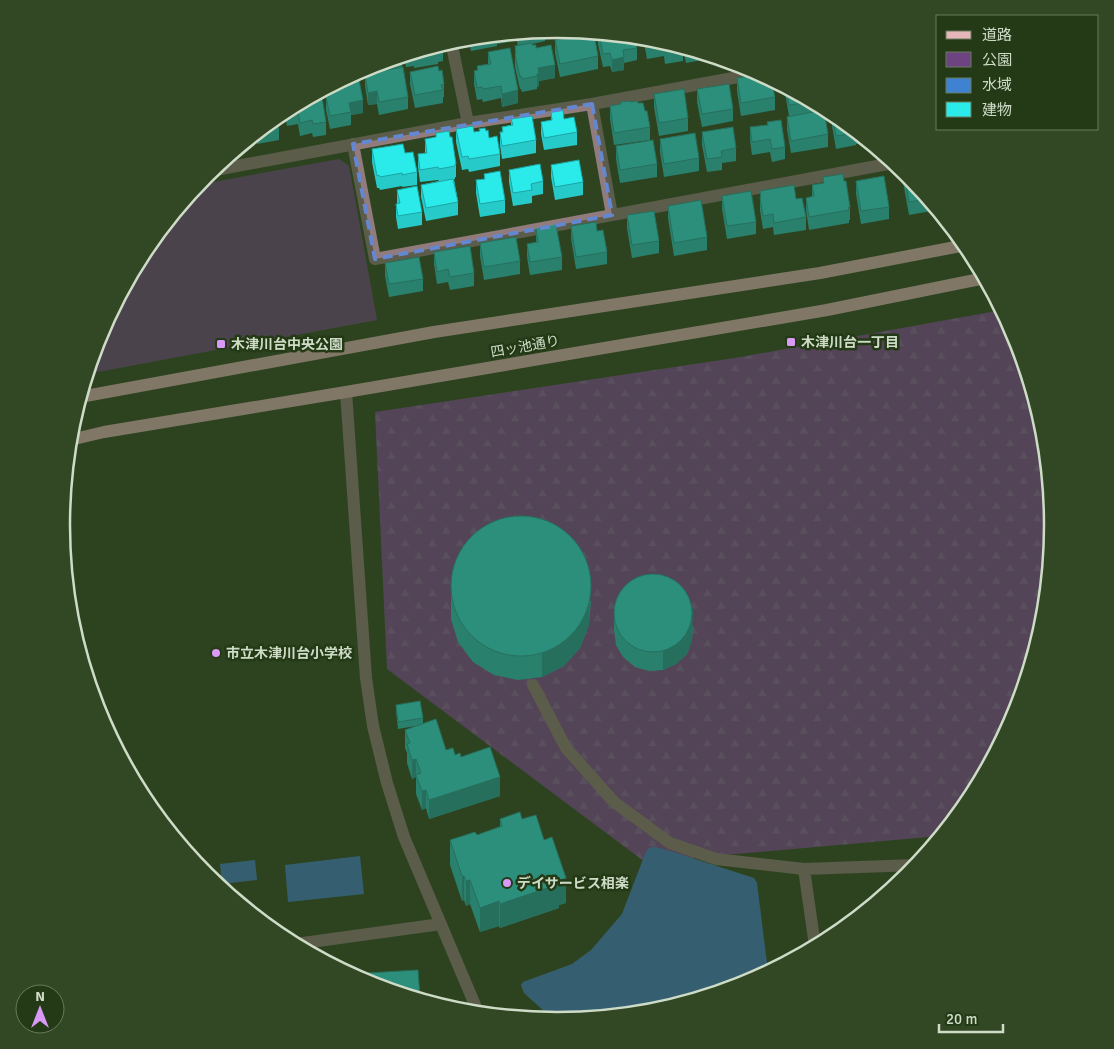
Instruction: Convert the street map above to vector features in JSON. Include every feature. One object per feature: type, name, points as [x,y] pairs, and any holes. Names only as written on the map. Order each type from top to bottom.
[{"type":"main road","name":"四ッ池通り","points":[[88,396],[434,332],[820,272],[957,247]]},
{"type":"main road","name":"四ッ池通り","points":[[78,438],[104,432],[826,310],[978,279]]},
{"type":"street","points":[[453,49],[468,123]]},
{"type":"street","points":[[225,168],[468,123],[592,104],[745,76]]},
{"type":"street","points":[[592,104],[612,215]]},
{"type":"street","points":[[353,144],[376,259],[885,165]]},
{"type":"street","points":[[346,392],[366,678],[373,726],[387,784],[404,837],[475,1004]]},
{"type":"street","points":[[534,686],[566,748],[614,802],[670,844],[716,859],[804,869],[904,865]]},
{"type":"street","points":[[804,869],[814,938]]},
{"type":"street","points":[[307,942],[440,924]]},
{"type":"highlighted area","points":[[592,104],[612,215],[375,259],[353,144]]},
{"type":"green space","points":[[339,159],[349,166],[377,320],[95,373],[107,338],[135,281],[171,228],[211,183]]},
{"type":"green space","points":[[995,311],[1007,338],[1027,398],[1035,429],[1040,461],[1044,524],[1040,588],[1035,620],[1027,651],[1007,711],[979,768],[962,795],[930,837],[645,862],[387,669],[375,412],[741,357]]},
{"type":"water","points":[[655,847],[670,851],[754,878],[757,883],[767,963],[714,986],[652,1002],[589,1010],[544,1011],[524,993],[521,985],[523,982],[572,964],[591,950],[622,914],[648,849]]},
{"type":"water","points":[[360,856],[364,894],[288,902],[285,865]]},
{"type":"water","points":[[255,860],[257,880],[228,883],[221,877],[220,864]]},
{"type":"building","points":[[565,38],[595,40],[598,56],[560,64],[555,40]]},
{"type":"building","points":[[600,40],[636,44],[637,48],[623,50],[624,57],[612,60],[610,53],[603,54]]},
{"type":"building","points":[[532,43],[532,45],[536,45],[536,48],[551,45],[555,65],[538,68],[539,73],[537,76],[522,79],[515,54],[515,46]]},
{"type":"building","points":[[510,48],[518,90],[502,94],[501,86],[477,88],[474,71],[478,70],[477,66],[491,64],[488,52]]},
{"type":"building","points":[[438,66],[439,71],[442,70],[444,84],[441,85],[443,90],[415,95],[410,72]]},
{"type":"building","points":[[403,67],[408,97],[379,102],[377,91],[368,93],[366,77],[380,71]]},
{"type":"building","points":[[746,76],[772,88],[775,97],[741,103],[737,78]]},
{"type":"building","points":[[359,80],[363,100],[349,103],[351,112],[330,116],[326,97]]},
{"type":"building","points":[[729,84],[733,109],[702,114],[697,89]]},
{"type":"building","points":[[684,89],[688,118],[659,123],[654,94]]},
{"type":"building","points":[[787,96],[802,103],[789,105]]},
{"type":"building","points":[[322,99],[326,122],[313,124],[312,120],[300,123],[298,113]]},
{"type":"building","points":[[629,101],[643,103],[645,111],[647,111],[650,127],[614,133],[610,106]]},
{"type":"building","points":[[563,110],[564,119],[574,117],[577,132],[544,138],[541,122],[552,120],[551,112]]},
{"type":"building","points":[[815,112],[825,118],[828,134],[791,141],[787,117]]},
{"type":"building","points":[[532,116],[536,140],[502,146],[500,132],[503,132],[502,127],[513,125],[511,119]]},
{"type":"building","points":[[781,120],[785,147],[772,149],[770,139],[752,142],[750,127],[768,125],[767,122]]},
{"type":"building","points":[[834,124],[848,134],[836,136]]},
{"type":"building","points":[[473,126],[474,132],[485,128],[486,131],[488,130],[489,138],[497,136],[500,154],[469,159],[468,156],[462,157],[456,129]]},
{"type":"building","points":[[733,127],[736,148],[721,151],[722,157],[707,159],[702,132]]},
{"type":"building","points":[[449,131],[450,137],[452,137],[455,166],[420,170],[418,154],[427,153],[425,139],[436,137],[436,133]]},
{"type":"building","points":[[695,133],[699,158],[664,164],[660,139]]},
{"type":"building","points":[[653,140],[657,164],[620,170],[616,146]]},
{"type":"building","points":[[403,144],[405,153],[413,152],[417,172],[377,176],[372,149]]},
{"type":"building","points":[[579,160],[583,182],[555,187],[551,165]]},
{"type":"building","points":[[540,164],[543,181],[531,184],[532,190],[513,193],[509,170]]},
{"type":"building","points":[[500,171],[505,200],[480,204],[476,180],[485,179],[484,174]]},
{"type":"building","points":[[843,174],[844,181],[846,181],[849,210],[809,217],[806,198],[814,196],[812,185],[824,183],[823,177]]},
{"type":"building","points":[[884,176],[889,207],[861,211],[856,181]]},
{"type":"building","points":[[453,179],[458,202],[426,208],[421,185]]},
{"type":"building","points":[[794,185],[796,199],[802,198],[806,217],[774,223],[773,214],[763,216],[760,191]]},
{"type":"building","points":[[417,186],[422,212],[398,216],[396,204],[400,203],[397,190]]},
{"type":"building","points":[[906,186],[920,200],[909,202]]},
{"type":"building","points":[[751,191],[756,222],[727,226],[722,196]]},
{"type":"building","points":[[701,200],[707,237],[674,243],[668,206]]},
{"type":"building","points":[[654,211],[659,241],[632,245],[627,215]]},
{"type":"building","points":[[596,222],[597,231],[603,230],[607,252],[576,257],[571,226]]},
{"type":"building","points":[[556,225],[562,257],[530,262],[527,244],[538,242],[536,229]]},
{"type":"building","points":[[516,237],[520,261],[484,267],[480,243]]},
{"type":"building","points":[[470,246],[474,273],[450,277],[448,269],[437,272],[434,252]]},
{"type":"building","points":[[419,257],[423,279],[389,284],[385,263]]},
{"type":"building","points":[[521,516],[548,522],[560,528],[570,537],[579,547],[585,559],[591,586],[585,613],[579,625],[570,635],[560,644],[548,650],[521,656],[494,650],[482,644],[472,635],[463,625],[457,613],[451,586],[457,559],[463,547],[472,537],[482,528],[494,522]]},
{"type":"building","points":[[645,574],[661,574],[675,580],[686,591],[692,605],[692,621],[686,635],[675,646],[661,652],[645,652],[631,646],[620,635],[614,621],[614,605],[620,591],[631,580]]},
{"type":"building","points":[[420,701],[423,718],[398,722],[396,705]]},
{"type":"building","points":[[436,719],[446,750],[453,748],[455,755],[460,753],[461,757],[490,747],[500,777],[429,800],[426,790],[422,791],[416,775],[421,773],[416,759],[412,760],[407,744],[410,743],[405,730]]},
{"type":"building","name":"デイサービス相楽","points":[[520,812],[522,819],[536,815],[544,840],[552,837],[566,878],[557,881],[559,884],[500,904],[499,901],[480,908],[470,880],[466,881],[464,876],[462,876],[450,840],[475,832],[477,835],[502,826],[500,819]]},
{"type":"building","points":[[418,970],[420,992],[400,986],[369,973]]},
{"type":"place","name":"木津川台一丁目","points":[[791,342]]},
{"type":"place","name":"木津川台中央公園","points":[[221,344]]},
{"type":"place","name":"市立木津川台小学校","points":[[216,653]]},
{"type":"place","name":"デイサービス相楽","points":[[507,883]]}]
